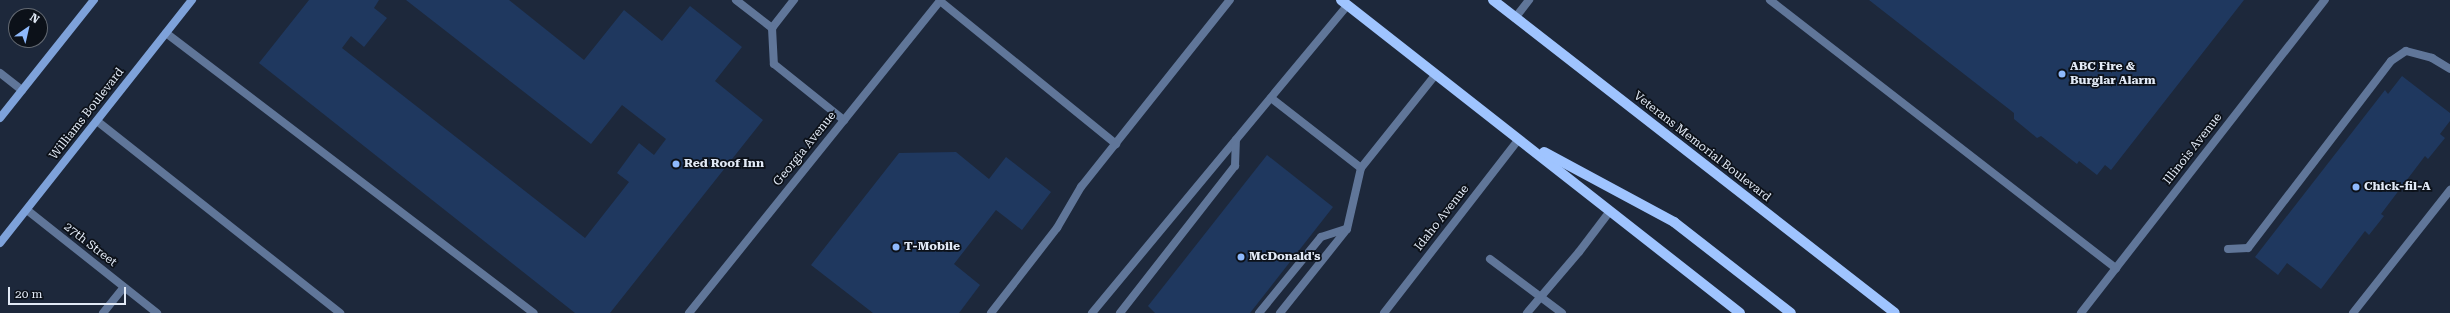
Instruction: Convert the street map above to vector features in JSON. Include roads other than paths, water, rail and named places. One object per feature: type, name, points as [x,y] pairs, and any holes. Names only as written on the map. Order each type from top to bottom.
[{"type":"main road","points":[[0,118],[94,0]]},
{"type":"main road","name":"Williams Boulevard","points":[[0,243],[192,0]]},
{"type":"main road","name":"Veterans Memorial Boulevard","points":[[1493,0],[1895,313]]},
{"type":"main road","points":[[1344,2],[1740,313]]},
{"type":"main road","points":[[1519,139],[1674,222],[1791,313]]},
{"type":"street","points":[[736,0],[772,28]]},
{"type":"street","points":[[794,0],[772,28],[774,64],[844,120]]},
{"type":"street","points":[[991,313],[1057,228],[1081,188],[1230,0]]},
{"type":"street","points":[[1515,18],[1529,0]]},
{"type":"street","points":[[1770,0],[2116,268]]},
{"type":"street","name":"Illinois Avenue","points":[[2081,313],[2325,0]]},
{"type":"street","points":[[940,1],[1116,144]]},
{"type":"street","name":"Georgia Avenue","points":[[689,313],[940,1]]},
{"type":"street","points":[[1092,313],[1271,98],[1344,2]]},
{"type":"street","points":[[166,33],[534,313]]},
{"type":"street","points":[[2228,248],[2248,248],[2391,61],[2406,51],[2432,58],[2450,69]]},
{"type":"street","points":[[0,72],[22,90]]},
{"type":"street","points":[[1280,313],[1346,229],[1361,168],[1436,74]]},
{"type":"street","points":[[1271,98],[1361,168]]},
{"type":"street","points":[[97,121],[340,313]]},
{"type":"street","name":"Idaho Avenue","points":[[1384,313],[1519,139]]},
{"type":"street","points":[[1120,313],[1127,310],[1235,166],[1236,140]]},
{"type":"street","points":[[2353,313],[2450,190]]},
{"type":"street","name":"27th Street","points":[[27,210],[157,313]]},
{"type":"street","points":[[1526,313],[1579,252],[1610,210]]},
{"type":"street","points":[[1258,313],[1321,237],[1346,229]]},
{"type":"street","points":[[1490,259],[1562,313]]},
{"type":"street","points":[[103,313],[124,287]]},
{"type":"place","name":"ABC Fire & Burglar Alarm","points":[[2062,74]]},
{"type":"place","name":"Red Roof Inn","points":[[676,164]]},
{"type":"place","name":"Chick-fil-A","points":[[2356,187]]},
{"type":"place","name":"T-Mobile","points":[[896,247]]},
{"type":"place","name":"McDonald's","points":[[1241,257]]}]
